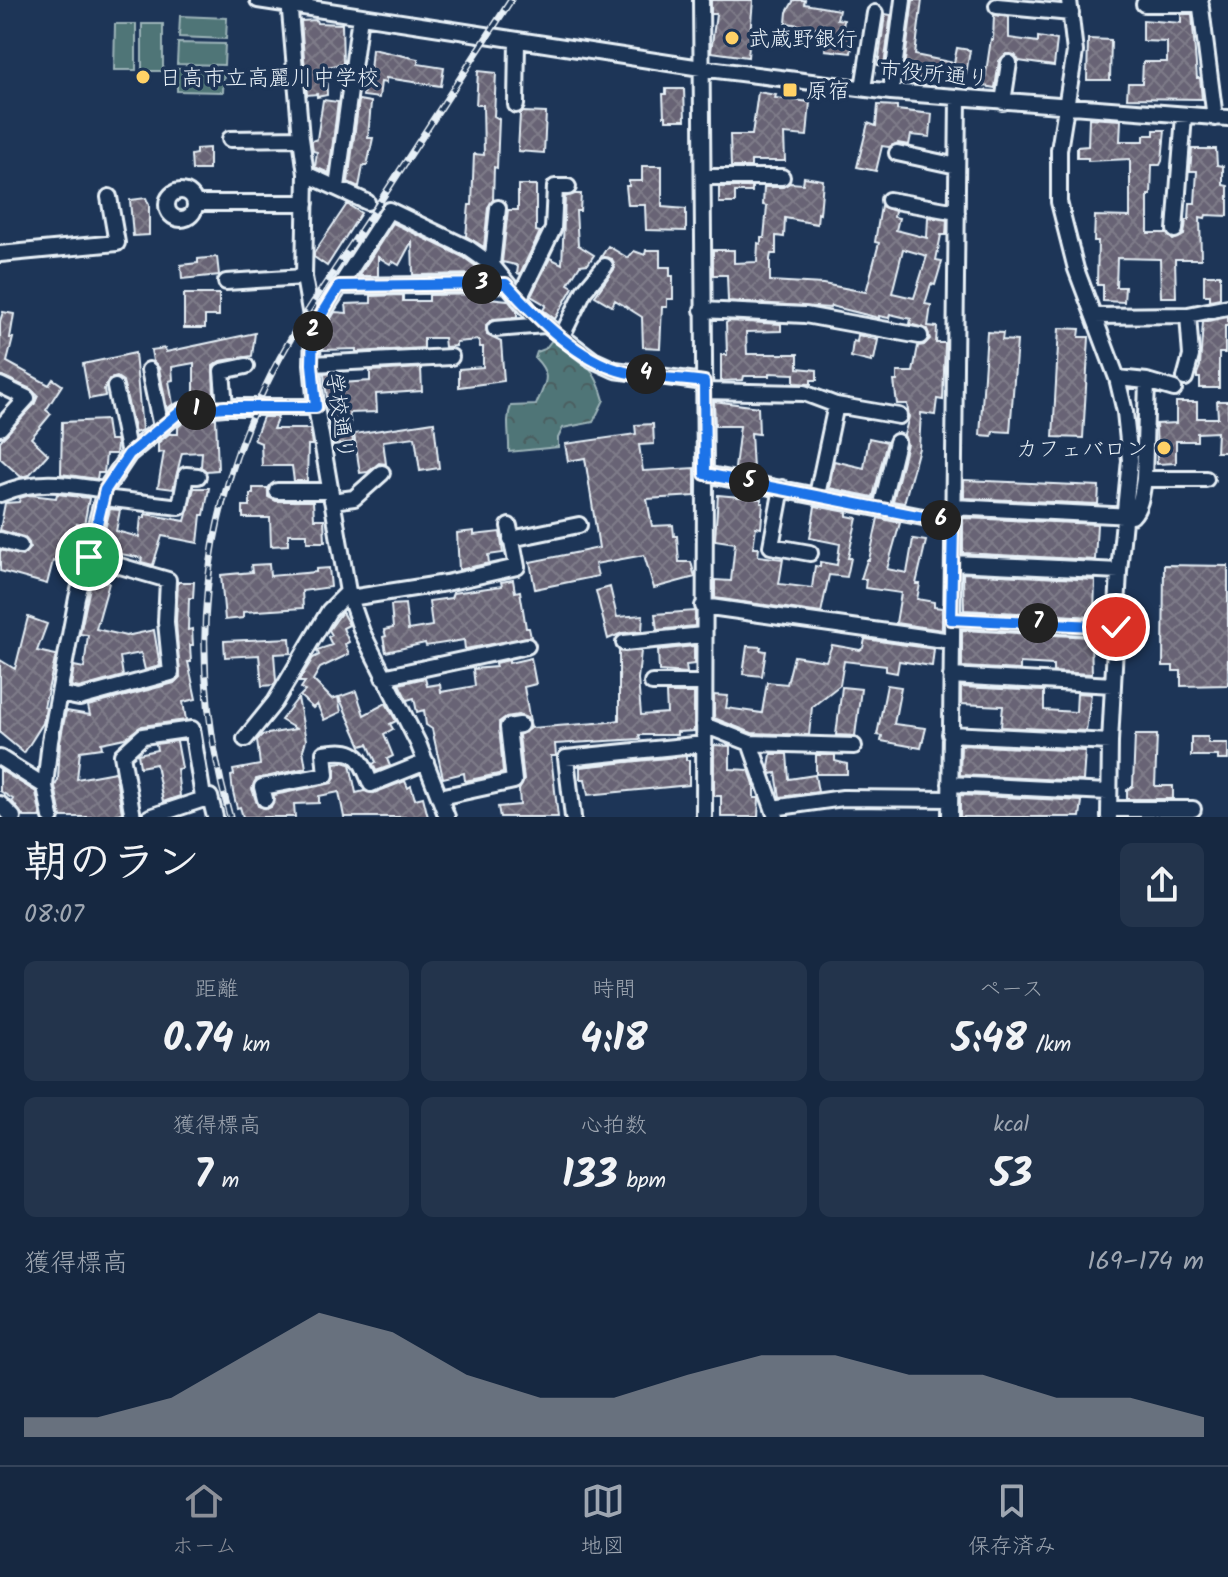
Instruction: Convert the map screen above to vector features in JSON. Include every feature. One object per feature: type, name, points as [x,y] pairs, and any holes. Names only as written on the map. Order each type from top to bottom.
[{"type":"street","name":"市役所通り","points":[[258,0],[289,2],[360,16],[701,68],[891,92],[1222,118]]},
{"type":"street","points":[[689,817],[704,817],[701,0]]},
{"type":"street","points":[[891,92],[903,0]]},
{"type":"street","name":"学校通り","points":[[289,2],[306,174],[304,277],[313,328],[316,407],[349,595],[383,677],[426,762],[447,817]]},
{"type":"street","points":[[1144,4],[1201,2],[1222,118]]},
{"type":"street","points":[[997,6],[1070,6],[1075,52],[1059,150],[1059,202],[1076,269],[1117,378],[1125,412],[1130,460],[1119,571],[1109,813],[1193,809]]},
{"type":"street","points":[[863,88],[875,13]]},
{"type":"street","points":[[337,187],[360,16]]},
{"type":"street","points":[[516,105],[517,41]]},
{"type":"street","points":[[1003,102],[1009,63]]},
{"type":"street","points":[[950,817],[958,98]]},
{"type":"street","points":[[1175,230],[1184,116]]},
{"type":"street","points":[[230,139],[301,138]]},
{"type":"street","points":[[897,153],[957,166]]},
{"type":"street","points":[[306,174],[367,202]]},
{"type":"street","points":[[703,177],[782,177]]},
{"type":"street","points":[[519,299],[553,229],[555,187],[568,187]]},
{"type":"street","points":[[0,254],[117,243],[109,197]]},
{"type":"street","points":[[889,200],[957,212]]},
{"type":"street","points":[[195,203],[306,203]]},
{"type":"street","points":[[492,265],[498,208]]},
{"type":"street","points":[[313,328],[389,210],[468,248],[492,265],[545,325],[593,360],[615,370],[704,386],[804,393],[836,405],[899,416]]},
{"type":"street","points":[[562,336],[584,291],[587,275],[605,266]]},
{"type":"street","points":[[226,282],[304,277]]},
{"type":"street","points":[[339,286],[506,284]]},
{"type":"street","points":[[1094,316],[1188,315],[1228,307]]},
{"type":"street","points":[[702,310],[805,315],[920,336]]},
{"type":"street","points":[[1117,378],[1179,383],[1191,356],[1188,315]]},
{"type":"street","points":[[495,329],[545,325]]},
{"type":"street","points":[[312,364],[451,357]]},
{"type":"street","points":[[225,407],[222,371],[246,366]]},
{"type":"street","points":[[149,370],[161,427]]},
{"type":"street","points":[[953,507],[1124,516],[1135,513],[1144,479],[1147,381]]},
{"type":"street","points":[[0,385],[27,398],[0,428]]},
{"type":"street","points":[[115,387],[129,454]]},
{"type":"street","points":[[817,495],[836,405]]},
{"type":"street","points":[[51,817],[45,786],[77,598],[105,494],[129,454],[181,411],[225,407],[316,407]]},
{"type":"street","points":[[881,508],[897,442]]},
{"type":"street","points":[[277,491],[354,498],[382,473]]},
{"type":"street","points":[[705,474],[953,523]]},
{"type":"street","points":[[0,494],[22,485],[54,483],[180,507],[186,475],[198,476]]},
{"type":"street","points":[[1144,479],[1206,479]]},
{"type":"street","points":[[782,488],[771,546],[810,553]]},
{"type":"street","points":[[245,739],[275,702],[329,611],[349,595],[446,583],[517,567],[510,533],[579,525]]},
{"type":"street","points":[[0,540],[20,546]]},
{"type":"street","points":[[59,694],[79,698],[171,673],[166,622],[168,580],[89,557]]},
{"type":"street","points":[[953,563],[1119,571]]},
{"type":"street","points":[[703,606],[951,641]]},
{"type":"street","points":[[951,619],[1137,630]]},
{"type":"street","points":[[624,643],[703,635]]},
{"type":"street","points":[[383,677],[527,646]]},
{"type":"street","points":[[951,676],[1113,685]]},
{"type":"street","points":[[652,683],[704,683]]},
{"type":"street","points":[[440,797],[514,781],[508,727],[520,725]]},
{"type":"street","points":[[704,725],[750,743],[854,746]]},
{"type":"street","points":[[133,817],[122,755],[143,736],[192,729],[203,797]]},
{"type":"street","points":[[950,734],[1110,742]]},
{"type":"street","points":[[750,743],[775,813],[843,798],[950,792],[1108,792]]},
{"type":"street","points":[[573,817],[566,758],[704,744]]},
{"type":"street","points":[[265,799],[262,787],[326,775],[324,753],[345,750],[361,758],[371,784],[426,762]]},
{"type":"street","points":[[3,754],[45,786]]},
{"type":"street","points":[[150,817],[203,797],[210,797],[215,817]]},
{"type":"street","points":[[0,804],[13,817]]},
{"type":"green space","points":[[180,16],[227,18],[226,39],[179,37]]},
{"type":"green space","points":[[115,24],[136,24],[136,70],[114,70]]},
{"type":"green space","points":[[142,24],[163,24],[163,71],[142,71]]},
{"type":"green space","points":[[178,43],[225,44],[224,65],[177,64]]},
{"type":"green space","points":[[177,69],[224,71],[223,92],[177,91]]},
{"type":"green space","points":[[552,340],[571,347],[586,362],[604,400],[593,422],[563,428],[558,447],[509,452],[509,411],[511,406],[536,405],[546,376],[535,358],[537,352],[545,349]]},
{"type":"building","points":[[711,0],[753,0],[748,57],[711,52],[716,14],[711,14]]},
{"type":"building","points":[[794,0],[839,10],[837,19],[844,20],[842,35],[854,36],[851,53],[825,50],[828,29],[786,23],[787,12]]},
{"type":"building","points":[[913,0],[922,0],[915,55],[954,63],[957,48],[970,50],[966,74],[940,70],[937,82],[903,75]]},
{"type":"building","points":[[885,14],[891,15],[884,66],[878,65]]},
{"type":"building","points":[[1181,14],[1192,14],[1197,78],[1200,78],[1202,99],[1127,98],[1128,83],[1142,83],[1143,62],[1167,62],[1167,42],[1143,41],[1143,20],[1181,23]]},
{"type":"building","points":[[994,15],[1009,17],[1009,38],[1038,42],[1038,37],[1057,40],[1054,66],[1019,61],[1015,55],[1006,54],[999,61],[995,88],[984,86],[993,40]]},
{"type":"building","points":[[316,20],[317,23],[342,24],[343,64],[326,67],[327,95],[317,97],[317,94],[307,95],[301,21]]},
{"type":"building","points":[[1088,39],[1111,40],[1110,80],[1087,80]]},
{"type":"building","points":[[372,49],[418,59],[418,64],[444,68],[441,86],[386,78],[386,83],[381,82],[379,98],[363,96],[365,82],[369,83]]},
{"type":"building","points":[[478,71],[496,73],[494,116],[499,119],[497,168],[494,167],[493,200],[488,207],[484,247],[466,236],[469,205],[472,205],[474,154],[484,155],[483,105],[476,105]]},
{"type":"building","points":[[666,89],[684,89],[685,120],[666,120],[663,94],[666,94]]},
{"type":"building","points":[[758,92],[776,95],[775,98],[810,102],[807,136],[784,134],[785,161],[751,161],[751,167],[731,167],[730,135],[752,135]]},
{"type":"building","points":[[323,100],[338,102],[329,173],[315,167],[317,152],[313,151],[312,145],[312,141],[317,139]]},
{"type":"building","points":[[359,100],[371,102],[368,138],[373,138],[359,187],[348,182]]},
{"type":"building","points":[[878,105],[932,114],[930,137],[911,135],[909,145],[898,143],[882,146],[876,171],[857,167],[868,123],[876,126]]},
{"type":"building","points":[[546,113],[544,153],[518,151],[520,114]]},
{"type":"building","points":[[1089,118],[1121,120],[1120,141],[1144,141],[1144,135],[1154,135],[1154,130],[1165,130],[1162,161],[1160,165],[1152,165],[1148,233],[1166,233],[1173,240],[1184,235],[1190,203],[1195,203],[1197,171],[1190,171],[1192,149],[1216,149],[1217,165],[1223,166],[1223,185],[1228,186],[1228,216],[1200,217],[1201,259],[1175,259],[1176,297],[1161,297],[1160,259],[1117,258],[1116,287],[1125,287],[1124,302],[1103,301],[1103,285],[1097,285],[1095,216],[1130,217],[1130,159],[1088,161],[1088,158],[1077,158],[1077,147],[1088,146]]},
{"type":"building","points":[[209,148],[209,170],[192,170],[191,155],[196,154],[196,149]]},
{"type":"building","points":[[642,166],[662,166],[662,207],[686,209],[686,231],[646,230],[645,205],[628,205],[626,186],[629,186],[629,181],[642,181]]},
{"type":"building","points":[[804,177],[823,180],[817,224],[785,218],[784,237],[776,236],[776,254],[771,254],[770,281],[823,284],[866,292],[879,243],[875,242],[881,206],[895,211],[894,217],[899,218],[896,230],[927,238],[928,217],[947,220],[946,235],[941,235],[936,260],[942,261],[925,304],[931,305],[928,326],[937,327],[936,343],[945,343],[943,400],[937,399],[935,415],[921,413],[919,448],[904,503],[893,501],[907,444],[904,435],[909,417],[907,404],[897,404],[894,381],[897,381],[897,372],[913,372],[918,346],[930,339],[927,329],[910,324],[911,319],[890,314],[889,318],[879,318],[831,306],[728,301],[727,275],[713,275],[713,250],[734,250],[734,263],[757,262],[758,243],[761,244],[761,238],[764,238],[767,206],[763,205],[764,187],[803,184]],"holes":[[[903,249],[927,256],[914,298],[892,293]]]},
{"type":"building","points":[[518,185],[536,185],[536,231],[540,232],[520,274],[516,265],[502,262],[508,210],[518,210]]},
{"type":"building","points":[[719,187],[752,187],[752,192],[735,192],[735,203],[719,203]]},
{"type":"building","points":[[581,194],[580,211],[576,211],[578,245],[594,255],[588,264],[580,265],[568,284],[573,287],[555,319],[543,310],[546,305],[531,296],[550,258],[562,264],[565,197]]},
{"type":"building","points":[[146,198],[149,205],[149,235],[133,236],[130,200]]},
{"type":"building","points":[[347,204],[361,213],[327,266],[314,257],[314,253]]},
{"type":"building","points":[[393,223],[463,257],[487,274],[413,275],[412,241],[399,265],[378,257],[378,276],[359,276]]},
{"type":"building","points":[[608,246],[628,258],[634,251],[645,255],[646,250],[660,250],[660,267],[670,267],[673,299],[667,299],[667,307],[662,307],[660,348],[643,347],[642,317],[615,300],[612,306],[595,296],[615,268],[612,259],[601,257]]},
{"type":"building","points":[[217,257],[219,275],[182,279],[181,265]]},
{"type":"building","points":[[1204,275],[1220,275],[1220,298],[1210,300],[1210,295],[1204,295]]},
{"type":"building","points":[[184,294],[219,294],[219,316],[205,316],[205,328],[184,328]]},
{"type":"building","points":[[489,294],[489,298],[508,300],[517,311],[517,317],[493,319],[486,325],[487,335],[501,342],[504,381],[459,387],[459,369],[483,367],[483,347],[480,347],[479,340],[456,342],[456,346],[445,347],[444,338],[424,338],[424,348],[356,352],[356,349],[323,350],[325,328],[335,312],[347,313],[346,304],[371,303],[371,296],[403,295],[403,301],[429,301],[429,295]]},
{"type":"building","points":[[3,312],[14,314],[10,338],[13,338],[7,362],[49,385],[53,379],[62,385],[46,410],[51,414],[31,438],[48,454],[29,475],[21,477],[0,458],[0,441],[34,405],[38,396],[31,389],[0,375],[0,321]]},
{"type":"building","points":[[1228,317],[1225,353],[1219,353],[1219,388],[1200,388],[1197,374],[1203,322]]},
{"type":"building","points":[[726,323],[781,324],[781,331],[746,332],[747,354],[798,354],[798,368],[817,370],[817,380],[811,380],[811,384],[794,383],[794,374],[769,373],[769,376],[744,376],[743,380],[721,381],[721,355],[727,355]]},
{"type":"building","points":[[1059,328],[1080,329],[1079,337],[1089,337],[1083,438],[1053,437]]},
{"type":"building","points":[[987,332],[1003,333],[1002,340],[1017,341],[1010,432],[993,431],[992,436],[980,435]]},
{"type":"building","points":[[255,333],[252,356],[220,361],[213,366],[214,398],[194,400],[194,363],[172,367],[173,380],[169,381],[173,404],[167,409],[159,368],[153,361],[151,350],[165,348],[166,352]]},
{"type":"building","points":[[858,335],[878,340],[871,362],[851,357],[853,341],[857,342]]},
{"type":"building","points":[[135,353],[142,430],[135,433],[123,381],[117,377],[109,379],[104,389],[105,396],[89,399],[83,364]]},
{"type":"building","points":[[421,368],[422,391],[376,394],[377,412],[349,413],[353,442],[333,445],[324,374],[338,373],[338,382],[341,383],[370,381],[370,371]]},
{"type":"building","points":[[714,401],[758,407],[759,434],[751,433],[753,469],[735,468],[740,426],[715,426]]},
{"type":"building","points":[[1217,401],[1228,401],[1228,452],[1216,452],[1217,432],[1197,433],[1197,441],[1176,441],[1176,463],[1157,464],[1156,424],[1176,423],[1176,402],[1197,402],[1197,418],[1218,418]]},
{"type":"building","points":[[263,417],[278,417],[273,429],[310,429],[312,445],[308,445],[307,481],[294,481],[292,466],[262,466],[261,443],[254,440]]},
{"type":"building","points":[[216,418],[218,470],[206,471],[201,467],[202,452],[182,453],[173,489],[158,487],[164,452],[158,453],[158,443],[169,434],[178,434],[178,427],[185,421]]},
{"type":"building","points":[[106,420],[109,440],[116,440],[117,444],[116,454],[106,454],[104,473],[98,473],[97,479],[61,474],[62,422]]},
{"type":"building","points":[[434,422],[439,468],[420,471],[415,437],[383,441],[386,464],[379,463],[368,472],[360,473],[354,434]]},
{"type":"building","points":[[653,424],[654,444],[639,445],[643,471],[695,468],[695,496],[647,499],[652,526],[673,525],[679,562],[691,562],[695,577],[654,588],[644,555],[595,564],[598,576],[535,589],[530,562],[599,548],[585,458],[568,461],[565,444],[636,434],[635,425]]},
{"type":"building","points":[[869,438],[887,442],[873,497],[829,488],[834,461],[864,468]]},
{"type":"building","points":[[964,480],[1099,486],[1098,504],[964,498]]},
{"type":"building","points":[[194,488],[209,488],[204,515],[201,515],[198,543],[162,536],[153,565],[141,562],[142,558],[100,550],[110,509],[120,510],[116,531],[139,537],[141,517],[145,518],[145,514],[185,521]]},
{"type":"building","points":[[253,488],[268,488],[268,497],[276,501],[313,501],[314,519],[324,519],[325,542],[307,542],[307,534],[288,534],[288,545],[271,546],[270,518],[243,518],[243,506],[250,506]]},
{"type":"building","points":[[57,494],[89,498],[84,525],[77,524],[70,564],[53,561],[47,584],[0,571],[0,550],[22,556],[30,548],[24,537],[0,530],[5,503],[19,502],[20,498],[30,495],[56,498]]},
{"type":"building","points":[[718,495],[761,499],[761,528],[756,527],[753,548],[759,548],[758,556],[783,559],[779,584],[812,588],[815,566],[820,567],[820,562],[837,565],[840,544],[810,538],[815,506],[847,512],[847,516],[857,518],[847,577],[829,575],[821,613],[715,598],[715,580],[731,581],[735,543],[715,540]]},
{"type":"building","points":[[878,518],[900,523],[887,569],[907,573],[913,539],[926,541],[916,584],[920,584],[917,599],[934,602],[934,607],[942,608],[942,630],[896,623],[901,593],[865,588],[866,579],[861,579],[869,560]]},
{"type":"building","points":[[963,518],[1097,524],[1095,560],[963,553]]},
{"type":"building","points":[[474,531],[474,535],[500,532],[503,553],[488,555],[489,563],[459,570],[457,533]]},
{"type":"building","points":[[269,564],[270,576],[329,568],[331,587],[302,591],[303,608],[243,612],[243,618],[225,620],[221,575],[252,572],[251,565]]},
{"type":"building","points":[[1164,565],[1228,566],[1228,685],[1181,686],[1181,671],[1173,671],[1173,666],[1163,666]]},
{"type":"building","points":[[963,573],[1095,580],[1094,617],[964,610]]},
{"type":"building","points":[[92,578],[109,583],[96,629],[126,636],[154,630],[160,666],[145,670],[141,653],[120,657],[123,676],[79,688],[71,686],[74,666],[84,668],[88,635],[80,634]]},
{"type":"building","points":[[513,580],[515,592],[520,591],[526,628],[529,628],[531,637],[465,649],[464,640],[426,646],[425,643],[386,652],[383,637],[386,636],[384,630],[393,628],[391,605],[405,604],[408,630],[432,626],[429,601],[451,598],[453,593],[502,586],[501,582]]},
{"type":"building","points":[[178,582],[194,582],[193,598],[189,598],[188,630],[192,629],[193,645],[190,645],[191,662],[188,662],[196,699],[183,702],[186,720],[142,726],[125,738],[101,743],[102,748],[80,751],[77,779],[115,772],[122,813],[116,814],[116,817],[61,817],[55,786],[66,711],[90,715],[88,706],[174,683],[180,677],[176,622]]},
{"type":"building","points":[[610,587],[617,617],[643,615],[642,631],[622,633],[608,639],[596,591]]},
{"type":"building","points":[[695,611],[695,626],[657,630],[655,614]]},
{"type":"building","points":[[342,612],[349,625],[343,628],[349,642],[345,644],[349,654],[320,668],[313,680],[332,699],[338,697],[341,712],[324,720],[317,704],[313,708],[300,696],[305,691],[301,688],[305,682],[298,682],[313,658],[319,655],[317,650],[332,645],[329,630]]},
{"type":"building","points":[[28,617],[47,624],[37,651],[56,655],[43,723],[24,753],[0,733],[0,660],[15,669]]},
{"type":"building","points":[[962,630],[1091,637],[1092,674],[1053,672],[1053,665],[1020,663],[1020,670],[962,667]]},
{"type":"building","points":[[290,638],[291,653],[274,654],[274,685],[262,686],[259,655],[225,657],[224,641]]},
{"type":"building","points":[[865,639],[934,649],[932,666],[899,661],[897,673],[886,671],[886,666],[844,661],[840,685],[812,707],[809,735],[752,733],[714,718],[714,695],[728,696],[726,708],[762,713],[767,682],[787,684],[794,656],[826,661],[832,645],[860,650]]},
{"type":"building","points":[[694,646],[694,664],[686,665],[687,673],[659,671],[658,650]]},
{"type":"building","points":[[747,646],[761,647],[760,650],[766,651],[762,676],[743,674]]},
{"type":"building","points":[[619,651],[641,651],[638,679],[641,715],[667,713],[666,693],[694,693],[694,731],[677,732],[677,735],[639,735],[640,739],[555,744],[556,756],[551,756],[558,817],[500,817],[498,807],[520,805],[519,790],[524,780],[519,735],[529,729],[527,718],[518,715],[499,722],[503,773],[465,781],[464,773],[443,778],[432,729],[426,725],[424,710],[417,712],[414,698],[407,700],[399,684],[425,678],[427,686],[440,684],[441,692],[475,686],[473,669],[531,658],[536,684],[524,687],[531,728],[609,722],[619,720]]},
{"type":"building","points":[[887,685],[901,687],[894,724],[926,728],[921,748],[881,741],[882,736],[877,735]]},
{"type":"building","points":[[842,687],[861,689],[855,736],[836,735]]},
{"type":"building","points":[[961,687],[1044,691],[1044,710],[1076,712],[1077,693],[1091,694],[1086,731],[1001,727],[1003,706],[961,704]]},
{"type":"building","points":[[356,691],[364,715],[386,703],[396,721],[390,724],[393,729],[384,734],[393,756],[387,759],[390,766],[376,771],[373,764],[376,762],[368,744],[361,746],[339,697]]},
{"type":"building","points":[[298,698],[306,740],[303,750],[306,768],[256,779],[252,789],[258,806],[271,807],[274,795],[332,783],[335,763],[343,762],[350,764],[356,793],[374,793],[405,781],[408,788],[411,786],[415,799],[423,797],[428,817],[344,817],[339,792],[319,796],[319,803],[294,804],[295,817],[243,817],[233,792],[233,770],[260,765],[257,740],[262,735],[296,729],[281,720]]},
{"type":"building","points":[[1135,735],[1157,735],[1155,786],[1173,786],[1173,799],[1127,799],[1127,790],[1133,786]]},
{"type":"building","points":[[1191,737],[1208,737],[1208,743],[1228,743],[1228,760],[1218,760],[1218,756],[1191,756]]},
{"type":"building","points":[[177,741],[182,768],[177,769],[180,796],[163,802],[156,764],[140,767],[138,754],[157,750],[156,744]]},
{"type":"building","points":[[714,745],[730,746],[730,769],[749,770],[754,784],[754,798],[759,798],[758,817],[721,817],[721,796],[714,796]]},
{"type":"building","points":[[961,745],[1085,751],[1083,781],[960,775]]},
{"type":"building","points":[[771,754],[787,754],[789,779],[815,775],[818,792],[780,797],[776,773],[771,774],[769,767]]},
{"type":"building","points":[[816,755],[835,755],[835,761],[847,764],[847,774],[816,774]]},
{"type":"building","points":[[686,756],[689,760],[689,785],[588,795],[585,779],[580,779],[580,767]]},
{"type":"building","points":[[0,770],[36,792],[41,817],[24,817],[13,799],[0,791]]},
{"type":"building","points":[[960,795],[1082,801],[1080,817],[960,817]]},
{"type":"railway","points":[[230,817],[216,759],[208,702],[205,646],[207,590],[215,535],[229,480],[248,425],[294,333],[511,0]]},
{"type":"place","name":"武蔵野銀行","points":[[732,38]]},
{"type":"place","name":"日高市立高麗川中学校","points":[[143,77]]},
{"type":"place","name":"原宿","points":[[790,90]]},
{"type":"place","name":"カフェバロン","points":[[1164,448]]},
{"type":"route","points":[[89,557],[105,490],[129,454],[181,411],[225,407],[316,407],[313,328],[339,286],[506,284],[532,314],[593,360],[615,370],[704,382],[705,474],[953,523],[951,619],[1116,627]]}]
